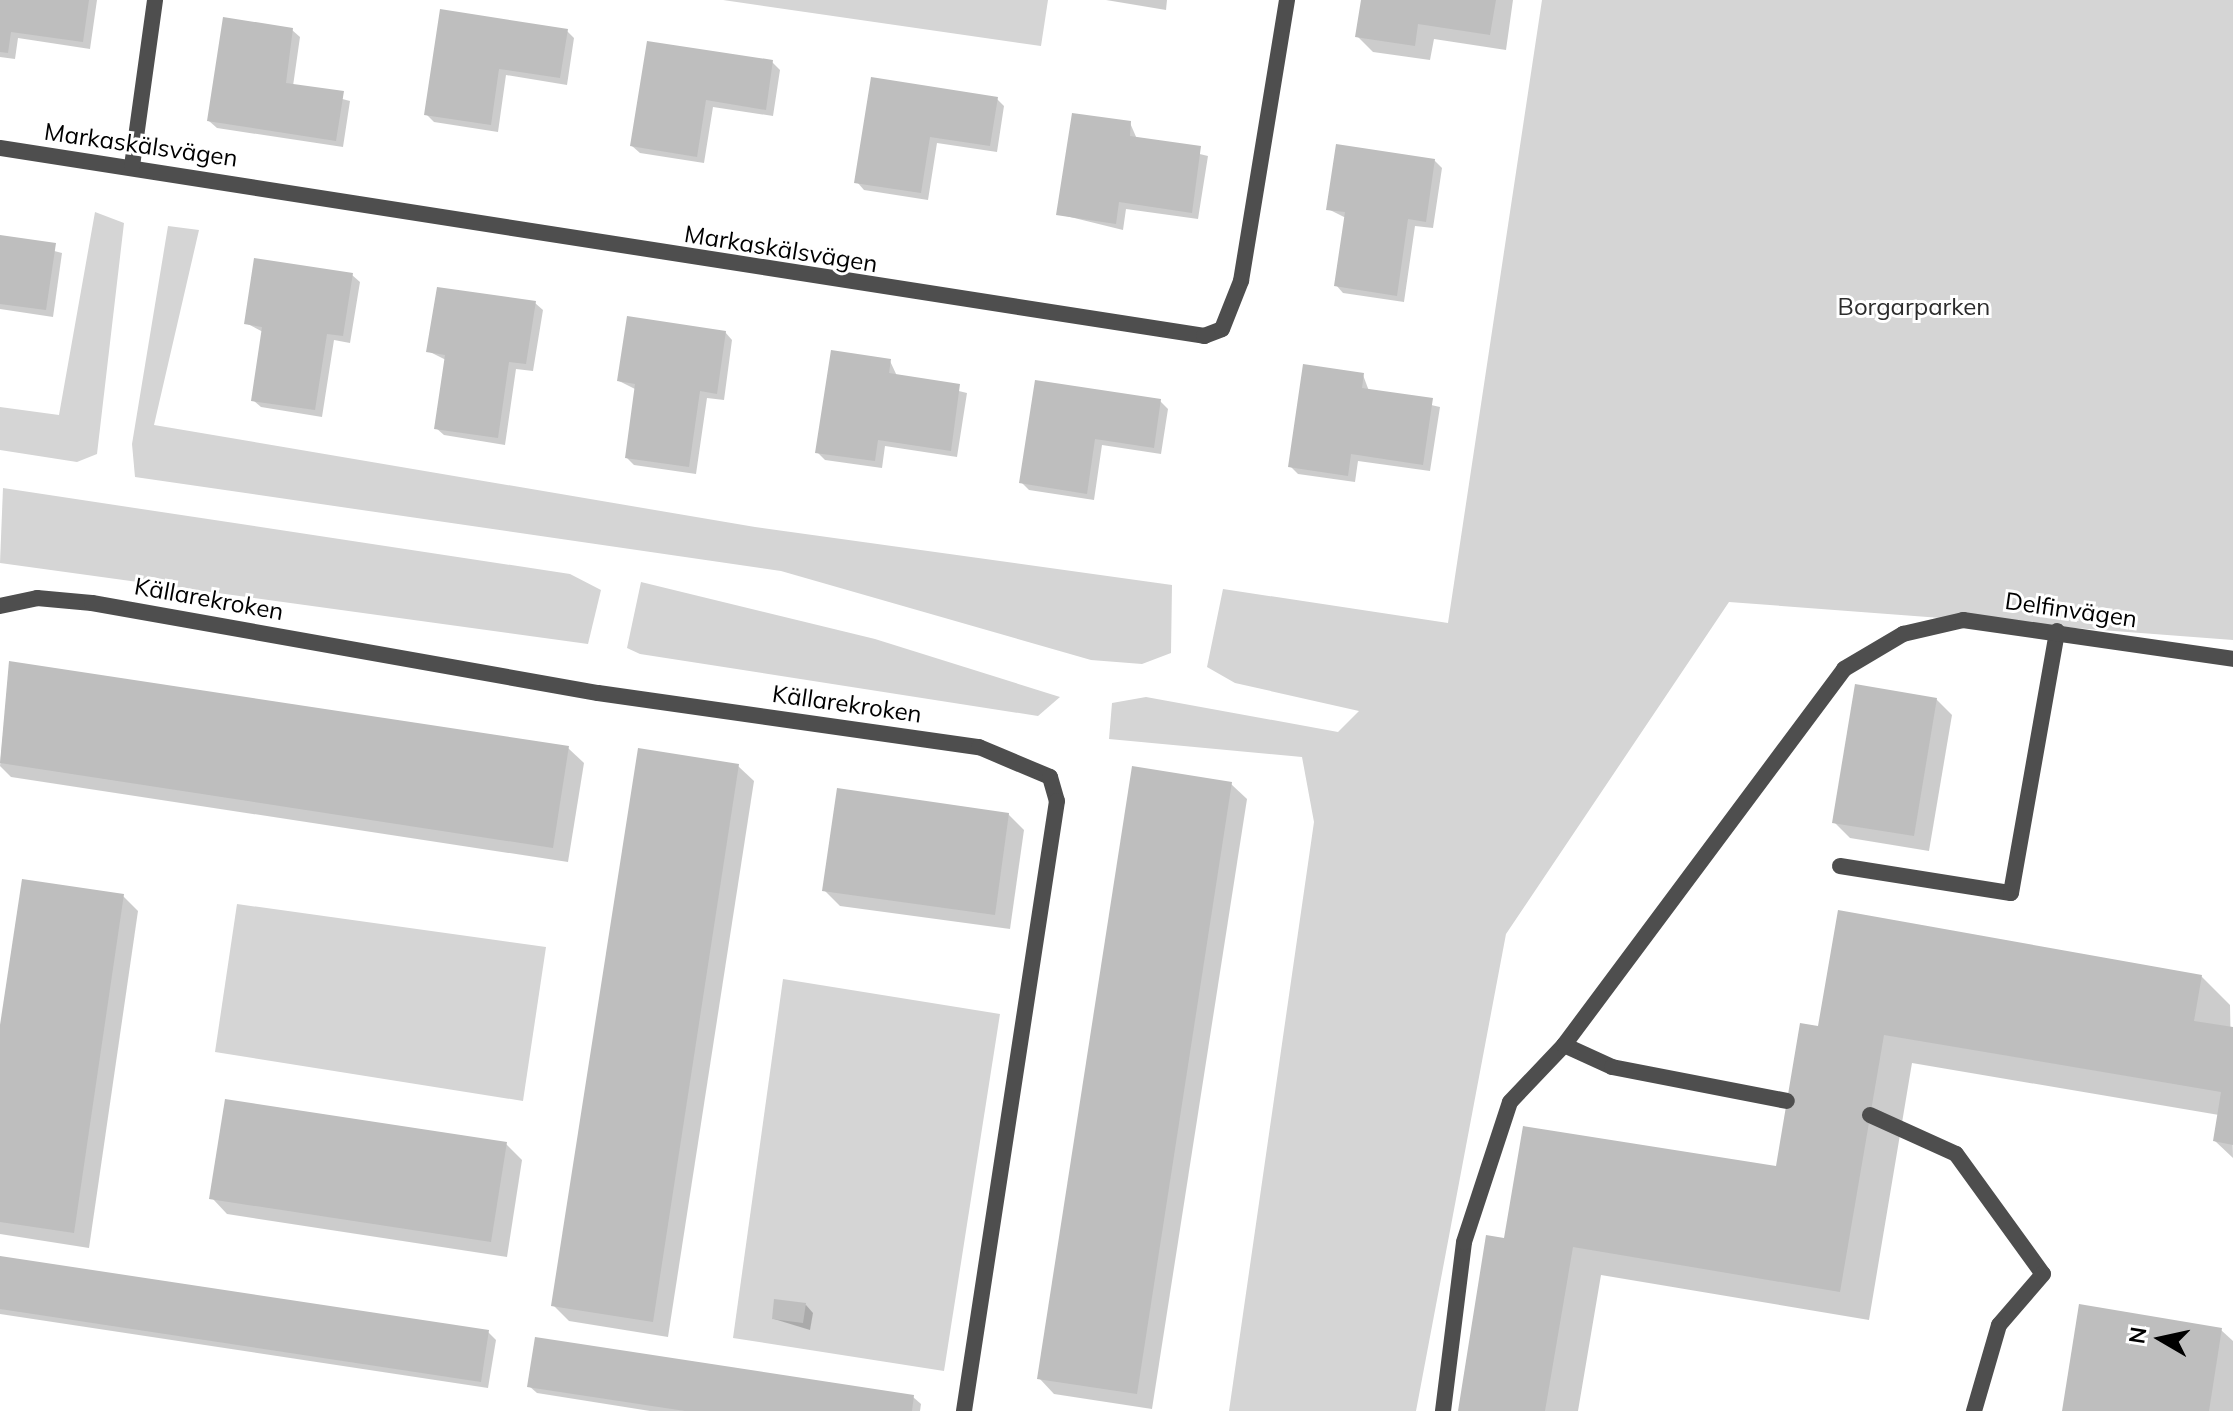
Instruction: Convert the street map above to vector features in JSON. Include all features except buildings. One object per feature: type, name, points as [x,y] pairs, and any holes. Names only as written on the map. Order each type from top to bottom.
[{"type":"street","points":[[132,166],[155,0]]},
{"type":"street","name":"Markaskälsvägen","points":[[0,148],[132,166],[1204,336],[1222,329],[1241,281],[1287,0]]},
{"type":"street","name":"Källarekroken","points":[[0,606],[37,598],[92,603],[598,693],[979,747],[1050,777],[1057,801],[964,1411]]},
{"type":"street","name":"Delfinvägen","points":[[1443,1411],[1464,1242],[1510,1102],[1564,1045],[1844,669],[1903,634],[1963,620],[2057,631],[2233,659]]},
{"type":"street","points":[[1840,866],[2011,893],[2057,631]]},
{"type":"street","points":[[1564,1045],[1612,1067],[1787,1101]]},
{"type":"street","points":[[1870,1115],[1956,1154],[2043,1274],[1999,1325],[1974,1411]]},
{"type":"green space","points":[[723,0],[1048,0],[1041,46]]},
{"type":"green space","name":"Borgarparken","points":[[1542,0],[2233,0],[2233,640],[1729,602],[1506,934],[1416,1411],[1229,1411],[1314,822],[1302,757],[1109,739],[1112,703],[1146,697],[1338,732],[1359,711],[1235,683],[1207,667],[1223,589],[1448,623]]},
{"type":"green space","points":[[95,212],[124,223],[97,454],[77,462],[0,450],[0,407],[59,415]]},
{"type":"green space","points":[[168,226],[199,230],[154,425],[755,527],[1172,585],[1171,653],[1142,664],[1091,660],[781,571],[135,477],[132,444]]},
{"type":"green space","points":[[3,488],[570,574],[601,590],[588,644],[0,563]]},
{"type":"green space","points":[[641,582],[875,639],[1060,697],[1038,716],[640,654],[627,648]]},
{"type":"green space","points":[[237,904],[546,947],[523,1101],[215,1052]]},
{"type":"green space","points":[[783,979],[1000,1014],[944,1371],[733,1338]]}]
